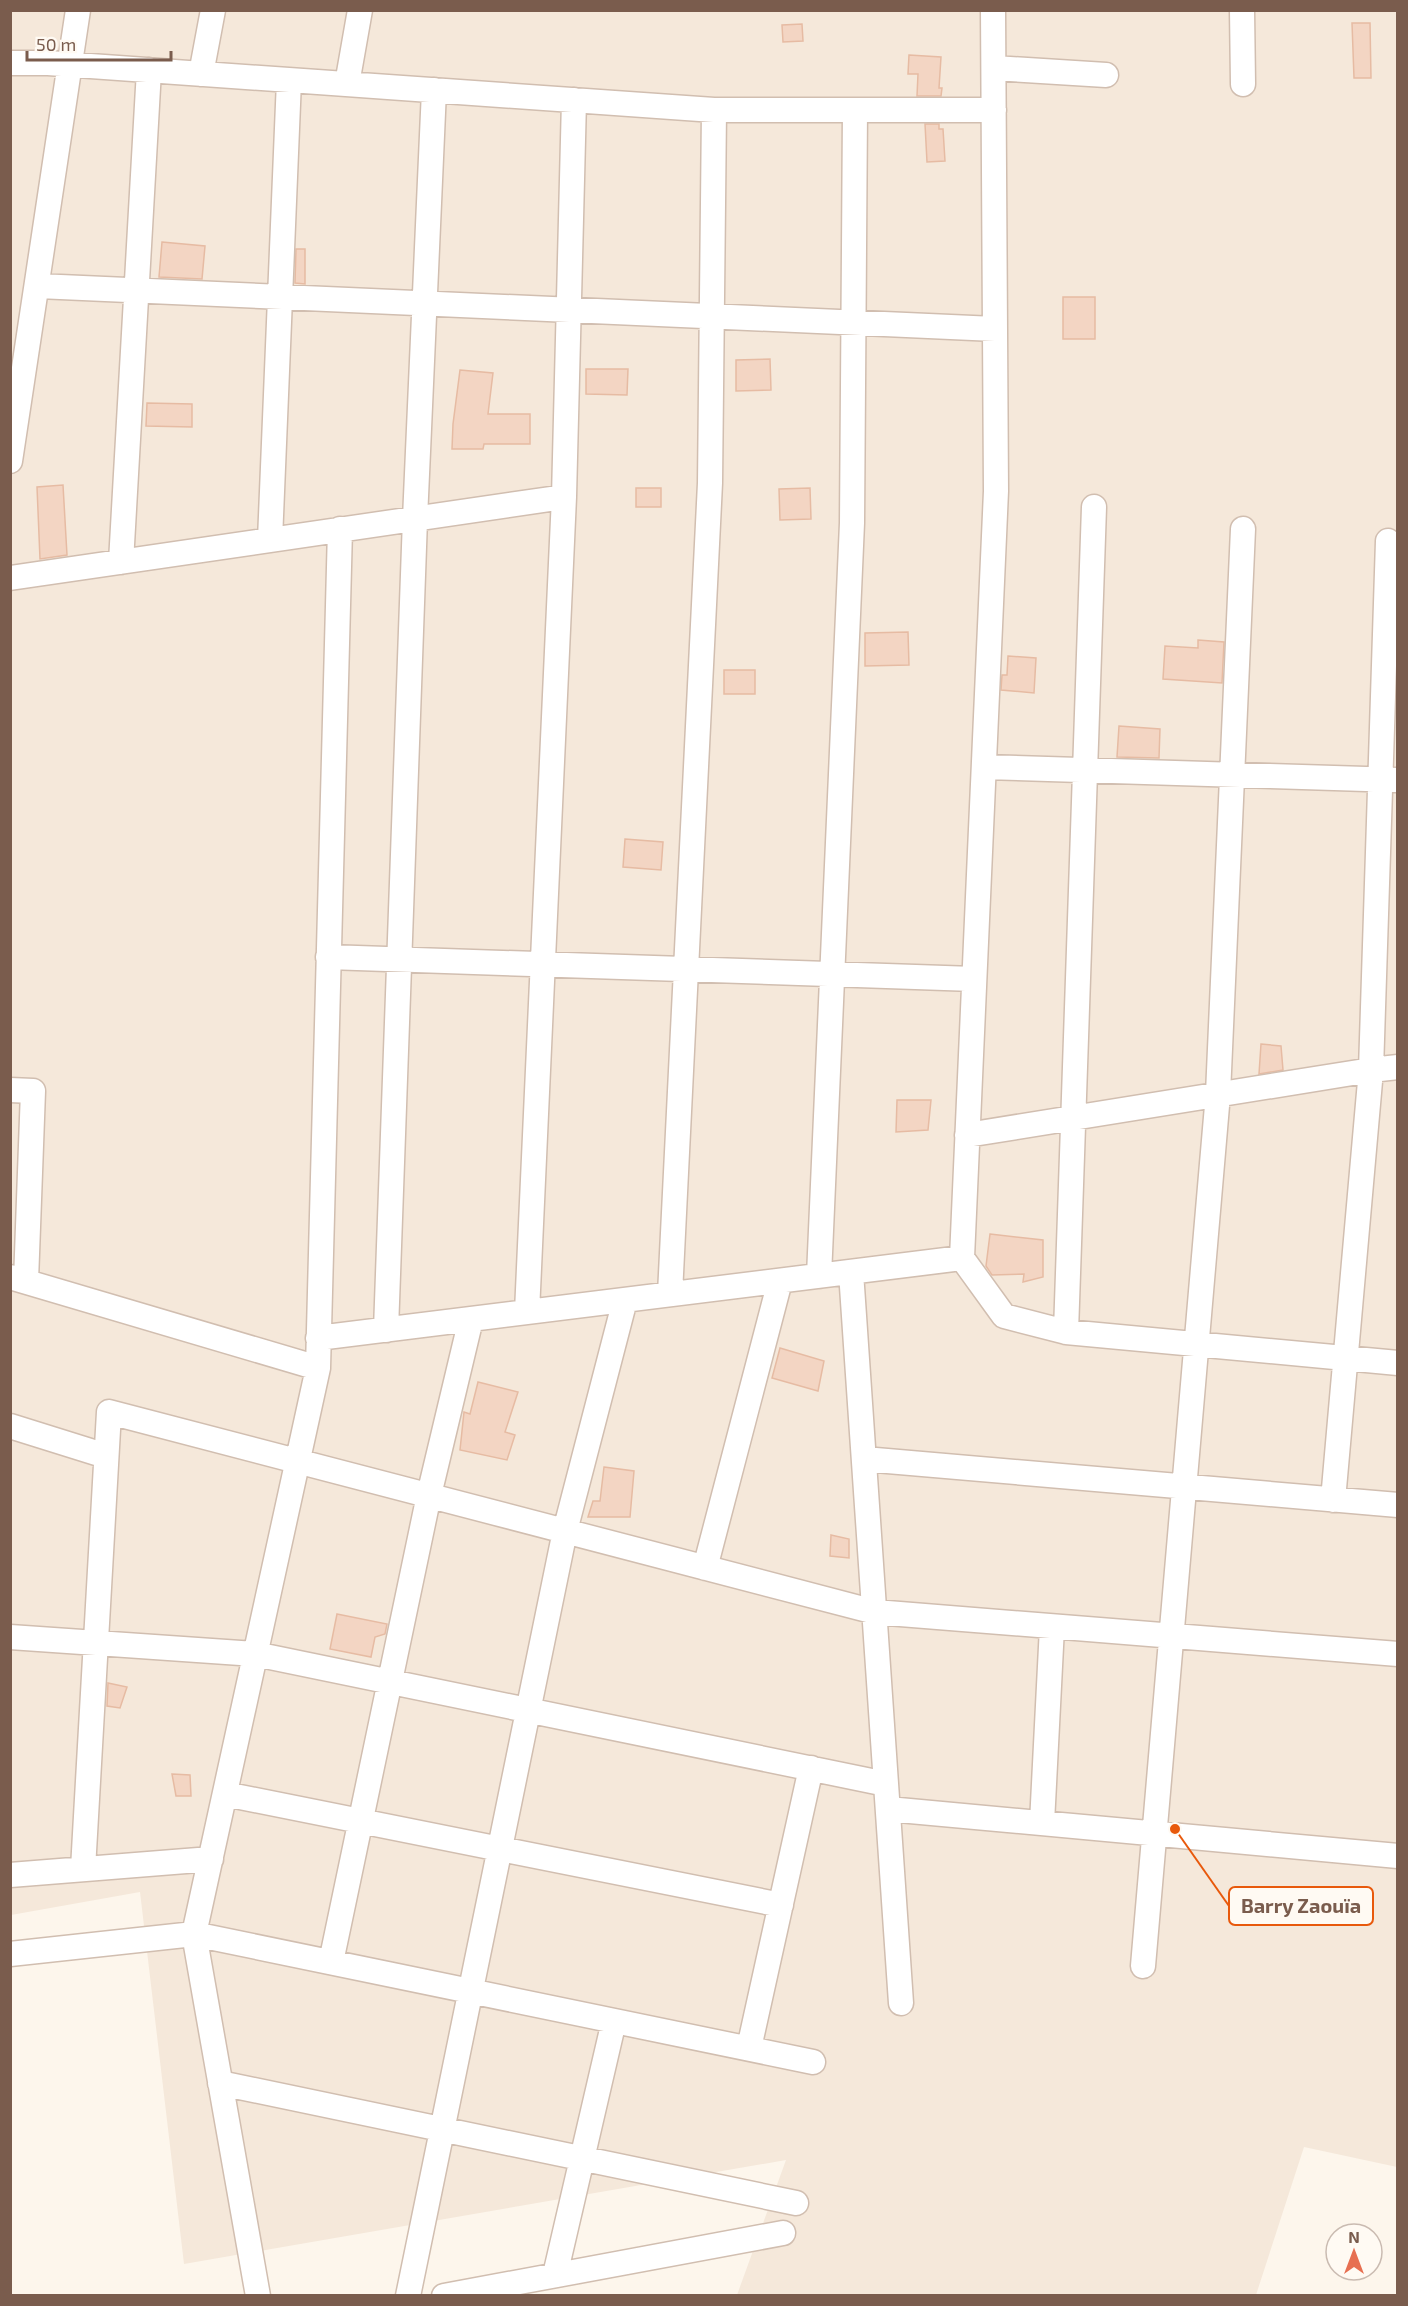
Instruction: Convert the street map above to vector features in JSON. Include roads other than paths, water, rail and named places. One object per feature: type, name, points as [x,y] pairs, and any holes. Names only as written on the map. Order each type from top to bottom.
[{"type":"street","points":[[10,461],[19,353],[38,286],[78,10]]},
{"type":"street","points":[[201,74],[213,10]]},
{"type":"street","points":[[347,84],[360,10]]},
{"type":"street","points":[[993,10],[996,491],[962,1258],[1004,1316],[1066,1332],[1398,1363]]},
{"type":"street","points":[[1242,10],[1243,84]]},
{"type":"street","points":[[10,63],[70,64],[714,110],[994,110]]},
{"type":"street","points":[[994,68],[1106,75]]},
{"type":"street","points":[[121,562],[149,70]]},
{"type":"street","points":[[270,540],[289,80]]},
{"type":"street","points":[[386,1330],[415,519],[434,90]]},
{"type":"street","points":[[527,1312],[564,497],[574,100]]},
{"type":"street","points":[[670,1294],[710,483],[714,110]]},
{"type":"street","points":[[819,1276],[852,523],[855,110]]},
{"type":"street","points":[[38,286],[995,329]]},
{"type":"street","points":[[10,578],[564,497]]},
{"type":"street","points":[[1066,1332],[1094,507]]},
{"type":"street","points":[[258,2295],[194,1934],[318,1368],[340,529]]},
{"type":"street","points":[[1143,1966],[1218,1094],[1244,529]]},
{"type":"street","points":[[1333,1500],[1371,1070],[1389,780],[1388,541]]},
{"type":"street","points":[[984,767],[1389,780]]},
{"type":"street","points":[[328,957],[974,979]]},
{"type":"street","points":[[967,1135],[1398,1067]]},
{"type":"street","points":[[10,1090],[33,1091],[18,1279],[318,1368]]},
{"type":"street","points":[[318,1338],[962,1258]]},
{"type":"street","points":[[851,1272],[902,2003]]},
{"type":"street","points":[[705,1568],[780,1281]]},
{"type":"street","points":[[408,2295],[565,1531],[625,1300]]},
{"type":"street","points":[[331,1962],[429,1496],[471,1319]]},
{"type":"street","points":[[83,1869],[109,1412],[874,1612],[1398,1654]]},
{"type":"street","points":[[10,1426],[106,1456]]},
{"type":"street","points":[[864,1460],[1398,1505]]},
{"type":"street","points":[[1042,1823],[1052,1627]]},
{"type":"street","points":[[10,1637],[255,1654],[886,1784]]},
{"type":"street","points":[[749,2048],[811,1768]]},
{"type":"street","points":[[225,1794],[781,1905]]},
{"type":"street","points":[[888,1809],[1398,1856]]},
{"type":"street","points":[[10,1875],[211,1859]]},
{"type":"street","points":[[10,1954],[194,1934],[813,2062]]},
{"type":"street","points":[[555,2275],[614,2021]]},
{"type":"street","points":[[220,2083],[796,2203]]},
{"type":"street","points":[[444,2295],[783,2233]]},
{"type":"place","name":"Barry Zaouïa","points":[[1175,1829]]}]
